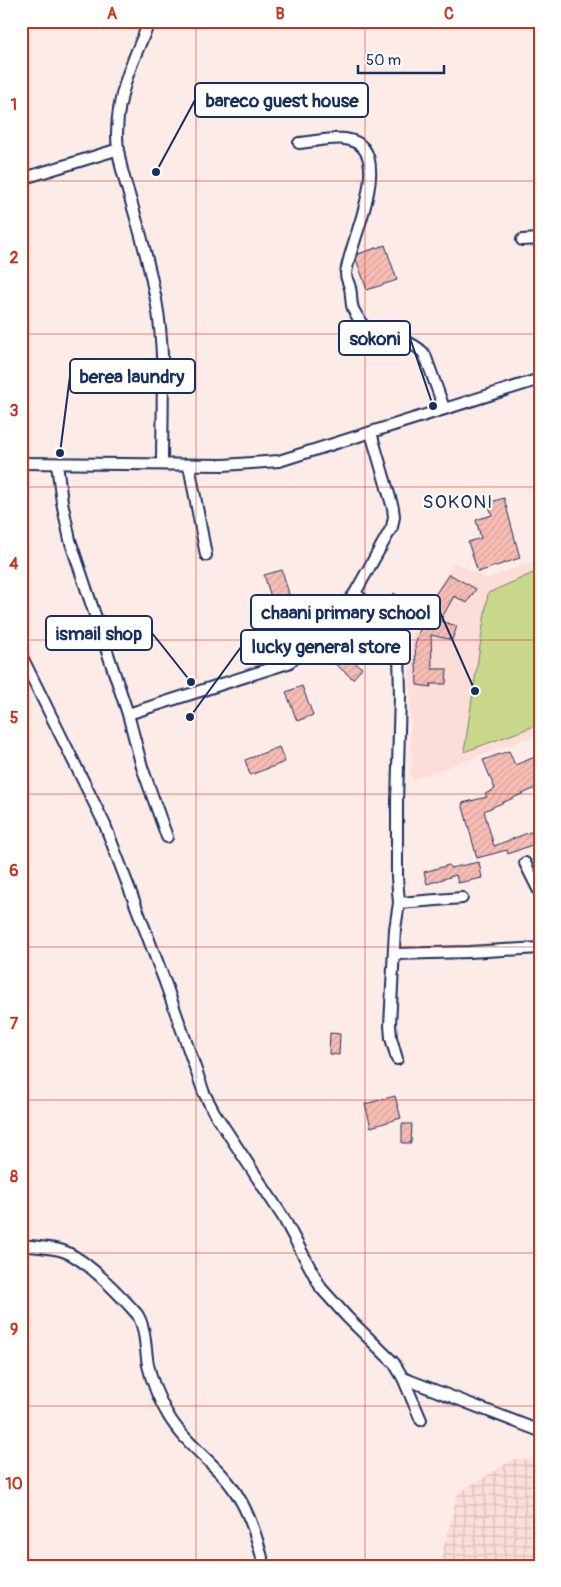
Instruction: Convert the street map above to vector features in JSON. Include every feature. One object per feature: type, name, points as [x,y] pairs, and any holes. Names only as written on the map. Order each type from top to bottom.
[{"type":"street","points":[[162,464],[159,323],[145,252],[121,168],[117,134],[120,106],[128,73],[141,39],[150,22],[175,21]]},
{"type":"street","points":[[299,143],[344,139],[357,143],[369,157],[370,171],[367,200],[349,258],[346,276],[353,309],[366,328],[396,338],[420,349],[425,355],[444,408]]},
{"type":"street","points":[[21,179],[119,149]]},
{"type":"street","points":[[522,240],[540,239]]},
{"type":"street","points":[[21,463],[224,465],[279,461],[540,378]]},
{"type":"street","points":[[128,714],[288,663],[322,636],[355,593],[386,538],[394,517],[394,508],[371,433]]},
{"type":"street","points":[[57,464],[70,540],[128,714],[142,767],[167,837]]},
{"type":"street","points":[[189,465],[206,555]]},
{"type":"street","points":[[355,593],[387,620],[395,634],[399,652],[400,695],[397,802],[399,902],[395,929],[390,1025],[397,1059]]},
{"type":"street","points":[[21,655],[105,825],[162,972],[204,1093],[214,1112],[283,1217],[321,1288],[348,1318],[394,1363],[403,1378],[421,1420]]},
{"type":"street","points":[[525,863],[540,893]]},
{"type":"street","points":[[399,902],[462,898]]},
{"type":"street","points":[[394,954],[540,948]]},
{"type":"street","points":[[21,1245],[56,1250],[74,1256],[103,1280],[137,1314],[143,1328],[151,1374],[168,1415],[181,1433],[238,1494],[249,1519],[264,1566]]},
{"type":"street","points":[[403,1378],[540,1431]]},
{"type":"shaded area","points":[[540,559],[540,734],[411,780],[410,648],[413,631],[440,584],[454,562],[487,579]]},
{"type":"shaded area","points":[[514,1459],[540,1459],[540,1566],[439,1566],[458,1493]]},
{"type":"green space","points":[[540,570],[540,724],[464,752],[488,593]]},
{"type":"building","points":[[385,245],[397,280],[367,290],[356,259],[358,254]]},
{"type":"building","points":[[504,498],[520,558],[478,572],[468,542],[481,538],[476,520],[492,515],[488,503]]},
{"type":"building","points":[[282,570],[289,594],[272,600],[264,575]]},
{"type":"building","points":[[449,574],[476,589],[467,603],[454,596],[440,621],[457,626],[452,640],[431,635],[432,669],[447,669],[446,684],[430,684],[431,687],[417,685],[415,645],[431,601]]},
{"type":"building","points":[[394,593],[406,603],[394,618],[383,608]]},
{"type":"building","points":[[341,641],[358,656],[354,662],[362,668],[353,679],[327,657]]},
{"type":"building","points":[[302,686],[313,715],[297,721],[286,692]]},
{"type":"building","points":[[279,747],[285,762],[250,775],[245,760]]},
{"type":"building","points":[[509,751],[515,765],[540,755],[540,786],[484,811],[494,846],[533,831],[537,843],[508,854],[507,850],[477,858],[462,803],[487,797],[485,794],[495,789],[483,760]]},
{"type":"building","points":[[479,862],[482,878],[458,883],[456,875],[427,884],[424,872],[449,865],[450,868]]},
{"type":"building","points":[[330,1033],[340,1034],[339,1055],[329,1054]]},
{"type":"building","points":[[395,1096],[401,1118],[371,1127],[365,1104]]},
{"type":"building","points":[[402,1124],[412,1124],[411,1143],[402,1143]]},
{"type":"place","name":"bareco guest house","points":[[156,172]]},
{"type":"place","name":"sokoni","points":[[433,406]]},
{"type":"place","name":"berea laundry","points":[[60,453]]},
{"type":"place","name":"ismail shop","points":[[191,682]]},
{"type":"place","name":"chaani primary school","points":[[475,691]]},
{"type":"place","name":"lucky general store","points":[[190,717]]},
{"type":"district","name":"SOKONI","points":[[458,502]]}]
